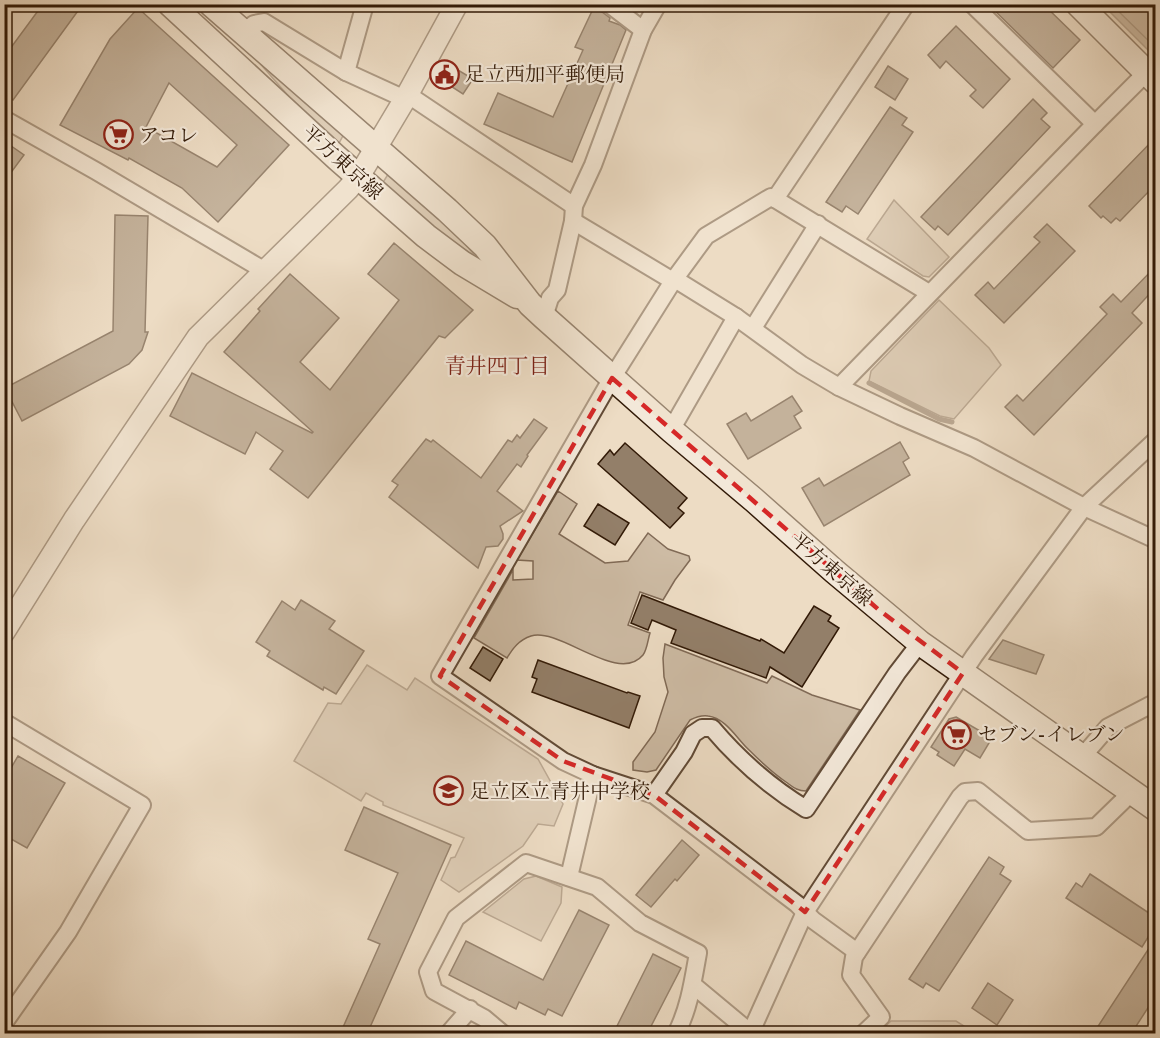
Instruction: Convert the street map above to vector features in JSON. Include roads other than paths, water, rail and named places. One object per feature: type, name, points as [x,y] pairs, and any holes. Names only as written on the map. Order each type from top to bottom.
[{"type":"main road","name":"平方東京線","points":[[170,4],[426,236],[462,263],[537,310]]},
{"type":"main road","name":"平方東京線","points":[[211,4],[447,210],[485,246],[537,310],[852,587],[920,643],[1155,809]]},
{"type":"main road","points":[[1078,4],[1151,77]]},
{"type":"street","points":[[346,72],[365,4]]},
{"type":"street","points":[[4,632],[74,520],[198,337],[348,189],[358,176],[406,97],[457,4]]},
{"type":"street","points":[[609,4],[643,30]]},
{"type":"street","points":[[537,310],[557,290],[573,214],[643,30],[658,4]]},
{"type":"street","points":[[775,199],[906,4]]},
{"type":"street","points":[[972,4],[1095,124]]},
{"type":"street","points":[[243,32],[254,24],[264,22],[346,72],[406,97],[673,281],[678,281],[736,317],[802,365],[839,387],[974,448],[1084,507],[1155,540]]},
{"type":"street","points":[[839,387],[1095,124],[1151,77]]},
{"type":"street","points":[[4,119],[265,271]]},
{"type":"street","points":[[857,952],[654,795],[593,775],[563,761],[440,676],[612,378],[673,281],[706,236],[771,197],[929,293]]},
{"type":"street","points":[[753,328],[818,224]]},
{"type":"street","points":[[670,429],[736,317]]},
{"type":"street","points":[[693,985],[751,1033],[805,912],[963,673],[1084,507],[1155,440]]},
{"type":"street","points":[[654,795],[684,752],[693,734],[702,728],[712,728],[731,751],[767,782],[806,809],[897,673],[920,643]]},
{"type":"street","points":[[1082,757],[1108,727],[1155,702]]},
{"type":"street","points":[[4,722],[142,805],[68,932],[4,1023]]},
{"type":"street","points":[[569,877],[593,775]]},
{"type":"street","points":[[863,1034],[881,1017],[851,975],[854,957],[965,792],[978,792],[1028,831],[1096,827],[1132,792]]},
{"type":"street","points":[[503,1034],[484,1018],[434,991],[428,972],[456,918],[526,863],[597,887],[640,923],[698,953],[693,985],[683,1021],[676,1034]]},
{"type":"street","points":[[448,1034],[470,1010]]},
{"type":"water","points":[[1103,5],[1155,5],[1155,57]]},
{"type":"waterway","points":[[869,383],[939,419],[952,422]]},
{"type":"place","name":"足立西加平郵便局","points":[[444,74]]},
{"type":"place","name":"アコレ","points":[[118,135]]},
{"type":"place","name":"セブン-イレブン","points":[[957,734]]},
{"type":"place","name":"足立区立青井中学校","points":[[449,791]]},
{"type":"district","name":"青井四丁目","points":[[497,366]]}]
